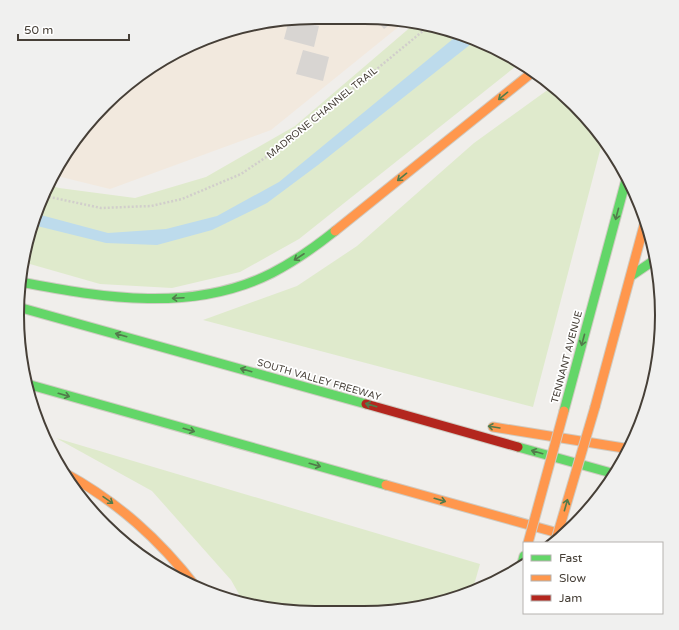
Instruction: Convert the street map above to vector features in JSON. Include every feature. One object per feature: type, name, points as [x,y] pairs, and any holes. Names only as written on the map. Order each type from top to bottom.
[{"type":"main road","points":[[26,283],[111,298],[138,300],[190,297],[216,293],[260,279],[311,250],[529,75]]},
{"type":"main road","name":"TENNANT AVENUE","points":[[528,542],[625,185]]},
{"type":"main road","points":[[558,532],[595,407],[643,231]]},
{"type":"main road","points":[[631,276],[650,263]]},
{"type":"main road","name":"SOUTH VALLEY FREEWAY","points":[[24,309],[609,472]]},
{"type":"main road","points":[[33,386],[557,533]]},
{"type":"main road","points":[[388,410],[466,423]]},
{"type":"main road","points":[[482,425],[623,448]]},
{"type":"main road","points":[[74,479],[104,497],[141,526],[165,549],[188,577]]},
{"type":"path","name":"MADRONE CHANNEL TRAIL","points":[[49,197],[101,208],[151,206],[182,199],[241,174],[287,143],[423,31]]},
{"type":"shaded area","points":[[315,24],[400,26],[271,130],[110,189],[59,176],[84,138],[109,109],[138,84],[169,63],[221,39],[277,26]]},
{"type":"green space","points":[[410,28],[458,39],[493,54],[516,67],[299,239],[240,272],[172,288],[100,284],[29,264],[39,221],[54,186],[135,198],[206,177],[295,126]]},
{"type":"green space","points":[[548,90],[570,109],[601,146],[533,407],[203,320],[297,286],[357,246],[474,143]]},
{"type":"green space","points":[[56,438],[480,564],[474,584],[458,591],[402,604],[315,606],[277,604],[240,596],[231,580],[152,491]]},
{"type":"water","points":[[454,38],[471,44],[318,165],[267,203],[212,230],[157,245],[106,243],[38,226],[41,215],[108,233],[166,229],[217,216],[279,182]]},
{"type":"building","points":[[312,24],[319,26],[314,47],[284,39],[288,25]]},
{"type":"building","points":[[380,25],[389,25],[384,29]]},
{"type":"building","points":[[303,50],[329,57],[323,81],[296,74]]},
{"type":"traffic: fast","points":[[564,411],[625,185]]},
{"type":"traffic: fast","points":[[26,283],[116,297],[180,298],[211,294],[242,286],[272,273],[305,254],[335,231]]},
{"type":"traffic: fast","points":[[631,276],[650,263]]},
{"type":"traffic: fast","points":[[24,309],[366,404]]},
{"type":"traffic: fast","points":[[33,386],[386,485]]},
{"type":"traffic: fast","points":[[518,447],[609,472]]},
{"type":"traffic: slow","points":[[335,231],[529,75]]},
{"type":"traffic: slow","points":[[595,407],[643,231]]},
{"type":"traffic: slow","points":[[558,532],[595,407]]},
{"type":"traffic: slow","points":[[528,542],[564,411]]},
{"type":"traffic: slow","points":[[493,427],[623,448]]},
{"type":"traffic: slow","points":[[74,479],[120,509],[168,553],[189,577]]},
{"type":"traffic: slow","points":[[386,485],[557,533]]},
{"type":"traffic: jam","points":[[366,404],[518,447]]}]
